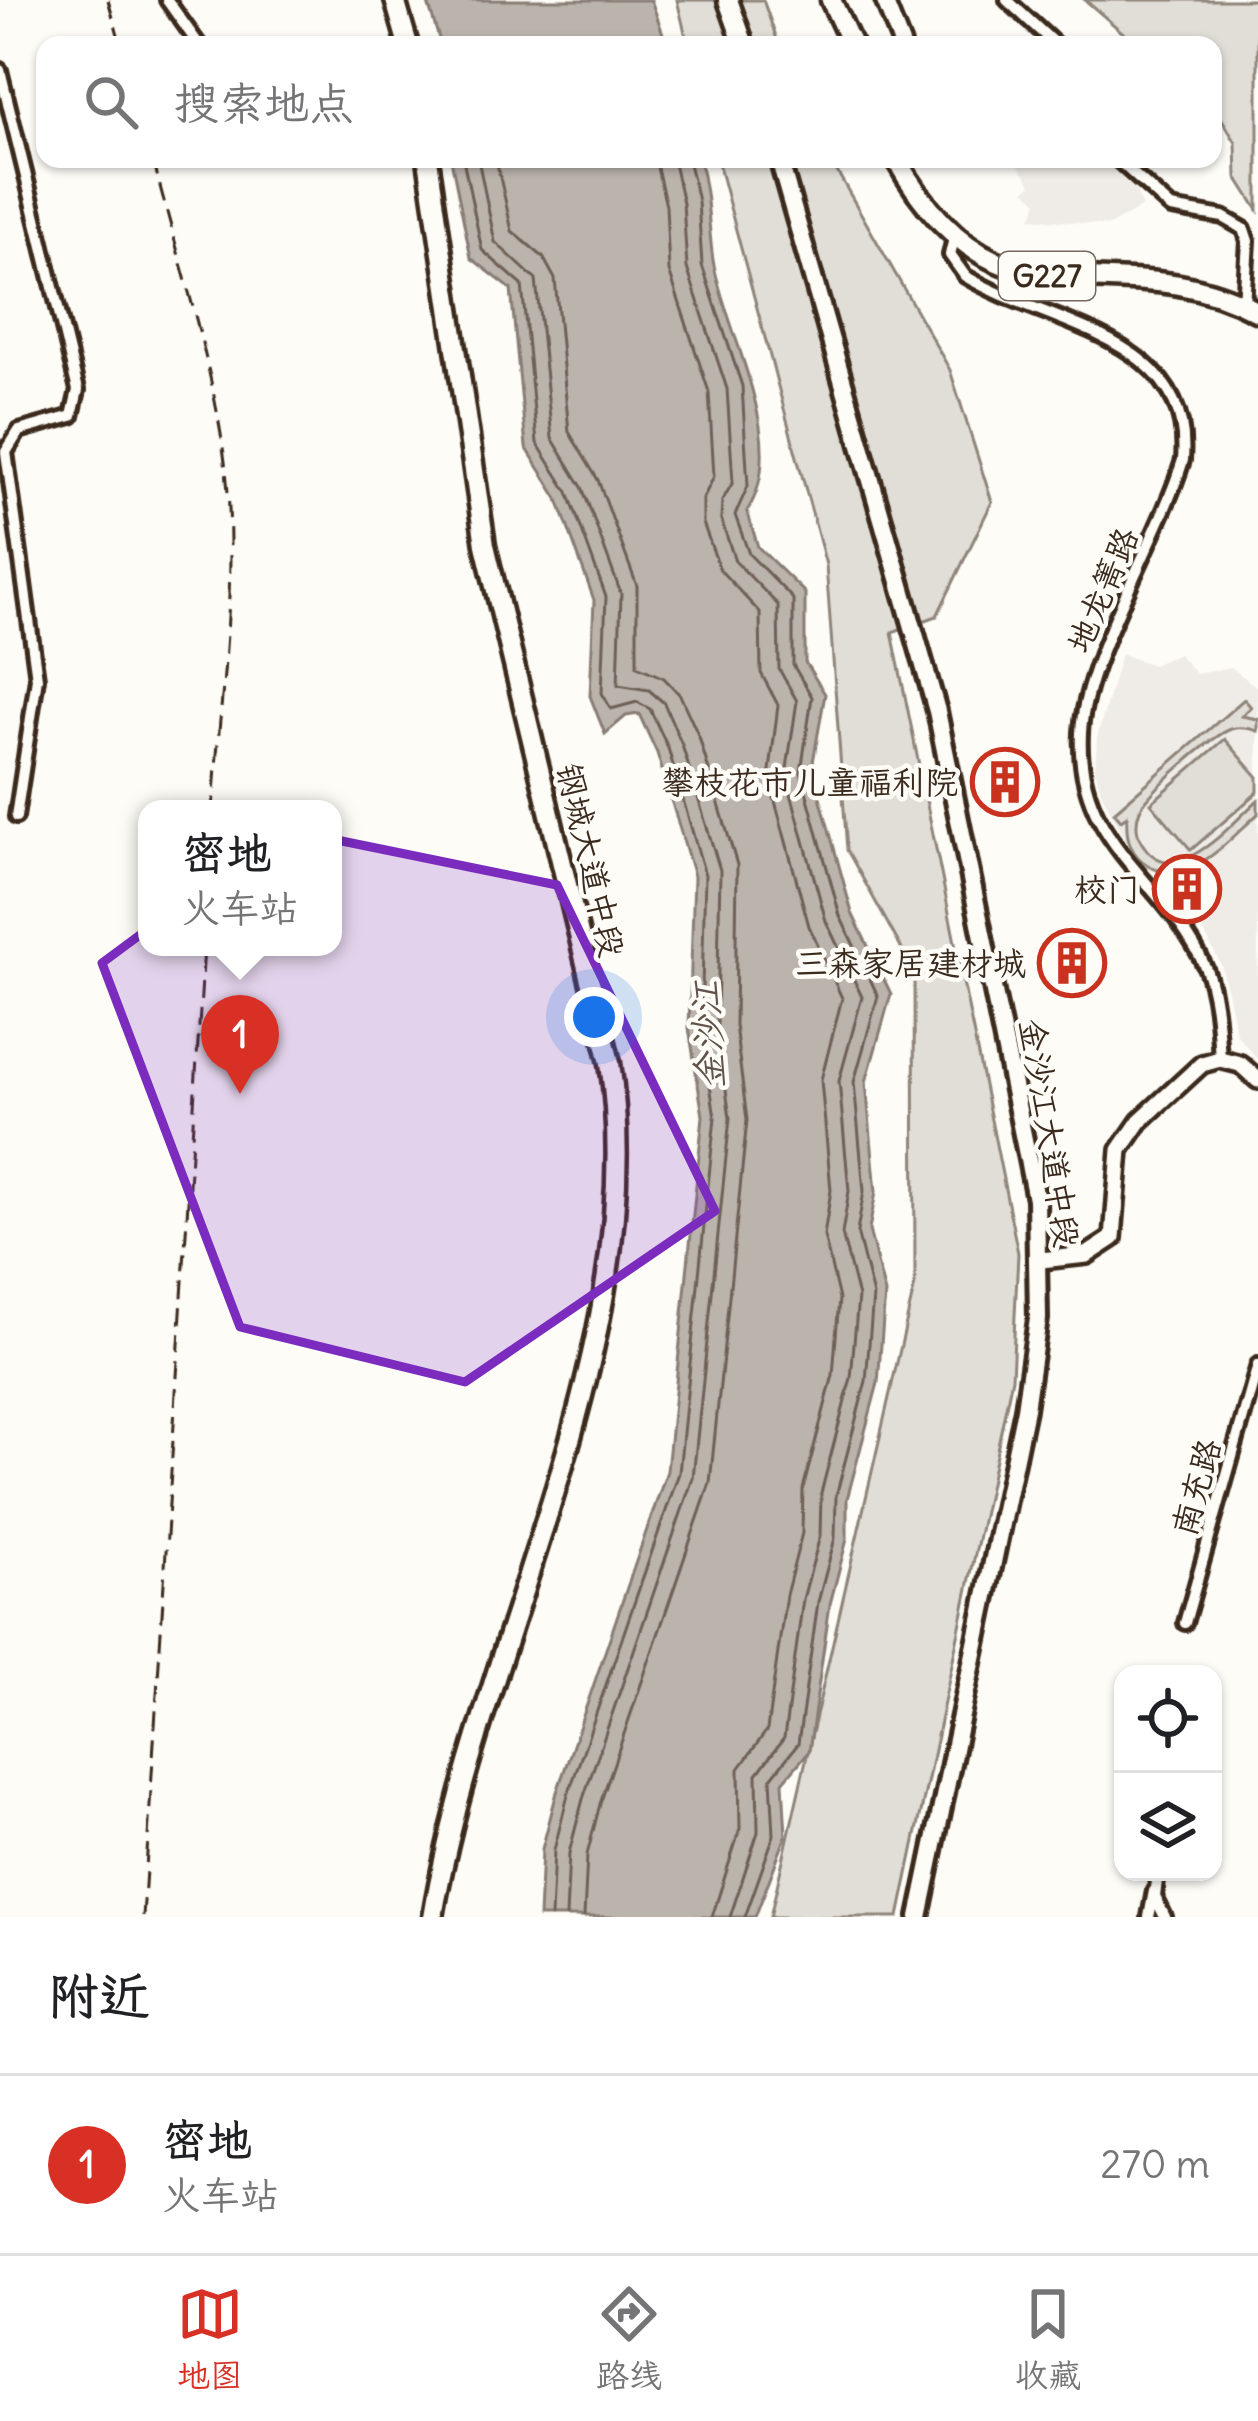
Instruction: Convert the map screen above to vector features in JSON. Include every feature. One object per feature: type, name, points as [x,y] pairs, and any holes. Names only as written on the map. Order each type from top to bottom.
[{"type":"highway","points":[[395,0],[405,36]]},
{"type":"highway","points":[[827,0],[844,36]]},
{"type":"highway","points":[[732,4],[742,36]]},
{"type":"highway","name":"钢城大道中段","points":[[429,168],[485,545],[610,1063],[620,1124],[619,1185],[590,1358],[463,1769],[433,1917]]},
{"type":"highway","name":"G227","points":[[902,168],[932,215],[979,255],[1035,274],[1165,284],[1251,304]]},
{"type":"highway","name":"G227","points":[[910,168],[933,206],[956,228],[1007,256],[1052,266],[1209,281],[1251,304]]},
{"type":"main road","name":"金沙江大道中段","points":[[782,168],[906,591],[964,827],[1025,1130],[1041,1260],[1025,1409],[919,1917]]},
{"type":"street","points":[[167,0],[193,36]]},
{"type":"street","points":[[884,0],[898,36]]},
{"type":"street","points":[[1006,0],[1046,36]]},
{"type":"street","points":[[0,70],[78,390],[71,416],[19,431],[6,452],[37,678],[16,817]]},
{"type":"street","points":[[1127,168],[1172,208],[1223,218],[1244,229],[1249,241],[1251,304]]},
{"type":"street","name":"地龙箐路","points":[[954,238],[950,255],[965,276],[1121,346],[1154,368],[1177,398],[1186,427],[1184,460],[1090,687],[1081,729],[1081,770],[1093,812],[1114,848],[1185,932],[1207,971],[1220,1059]]},
{"type":"street","points":[[1041,1260],[1087,1255],[1113,1238],[1119,1210],[1117,1167],[1129,1135],[1184,1075],[1220,1059],[1240,1064],[1258,1080]]},
{"type":"street","name":"南充路","points":[[1185,1623],[1258,1365]]},
{"type":"street","points":[[1149,1917],[1157,1881]]},
{"type":"street","points":[[1156,1886],[1166,1917]]},
{"type":"highlighted area","points":[[283,829],[557,885],[715,1211],[465,1382],[240,1327],[102,963]]},
{"type":"shaded area","points":[[677,0],[763,0],[776,36],[686,36]]},
{"type":"shaded area","points":[[1085,0],[1258,0],[1258,210],[1237,177],[1236,143],[1222,119],[1222,36],[1127,36]]},
{"type":"shaded area","points":[[719,168],[835,168],[950,370],[992,502],[937,616],[892,632],[1018,1253],[1012,1378],[899,1917],[770,1917],[915,1284],[914,971],[847,850],[826,565]]},
{"type":"shaded area","points":[[1020,168],[1118,168],[1133,183],[1142,207],[1109,226],[1031,218],[1038,202],[1025,190],[1032,184]]},
{"type":"shaded area","points":[[1121,654],[1153,665],[1178,654],[1196,674],[1231,667],[1258,688],[1258,1060],[1236,1034],[1222,967],[1202,928],[1201,911],[1167,880],[1167,874],[1147,870],[1131,851],[1102,794],[1095,769],[1097,737]]},
{"type":"shaded area","points":[[1244,699],[1251,707],[1242,716],[1258,719],[1258,731],[1231,729],[1196,753],[1145,802],[1137,828],[1144,846],[1157,858],[1172,861],[1204,848],[1258,800],[1258,814],[1219,850],[1189,868],[1158,870],[1142,861],[1129,841],[1127,816],[1121,820],[1114,812]]},
{"type":"shaded area","points":[[1225,739],[1258,777],[1258,792],[1191,850],[1151,803]]},
{"type":"water","points":[[427,0],[651,0],[664,36],[438,36]]},
{"type":"water","name":"金沙江","points":[[453,168],[701,168],[719,288],[759,420],[759,483],[747,511],[758,547],[805,593],[805,662],[825,694],[812,768],[852,913],[891,994],[866,1082],[876,1192],[869,1230],[885,1294],[878,1383],[847,1499],[847,1539],[830,1604],[809,1751],[783,1782],[786,1836],[755,1917],[539,1917],[542,1849],[557,1792],[667,1471],[703,1116],[689,1028],[694,876],[657,753],[639,714],[626,716],[605,734],[590,696],[594,600],[557,497],[526,447],[511,289],[471,258]]},
{"type":"railway","points":[[108,0],[118,36]]},
{"type":"railway","points":[[155,168],[203,347],[229,505],[227,635],[214,800]]},
{"type":"railway","points":[[143,1917],[203,956]]},
{"type":"place","name":"攀枝花市儿童福利院","points":[[1005,782]]},
{"type":"place","name":"校门","points":[[1187,889]]},
{"type":"place","name":"三森家居建材城","points":[[1072,963]]},
{"type":"place","name":"密地","points":[[240,1094]]}]
